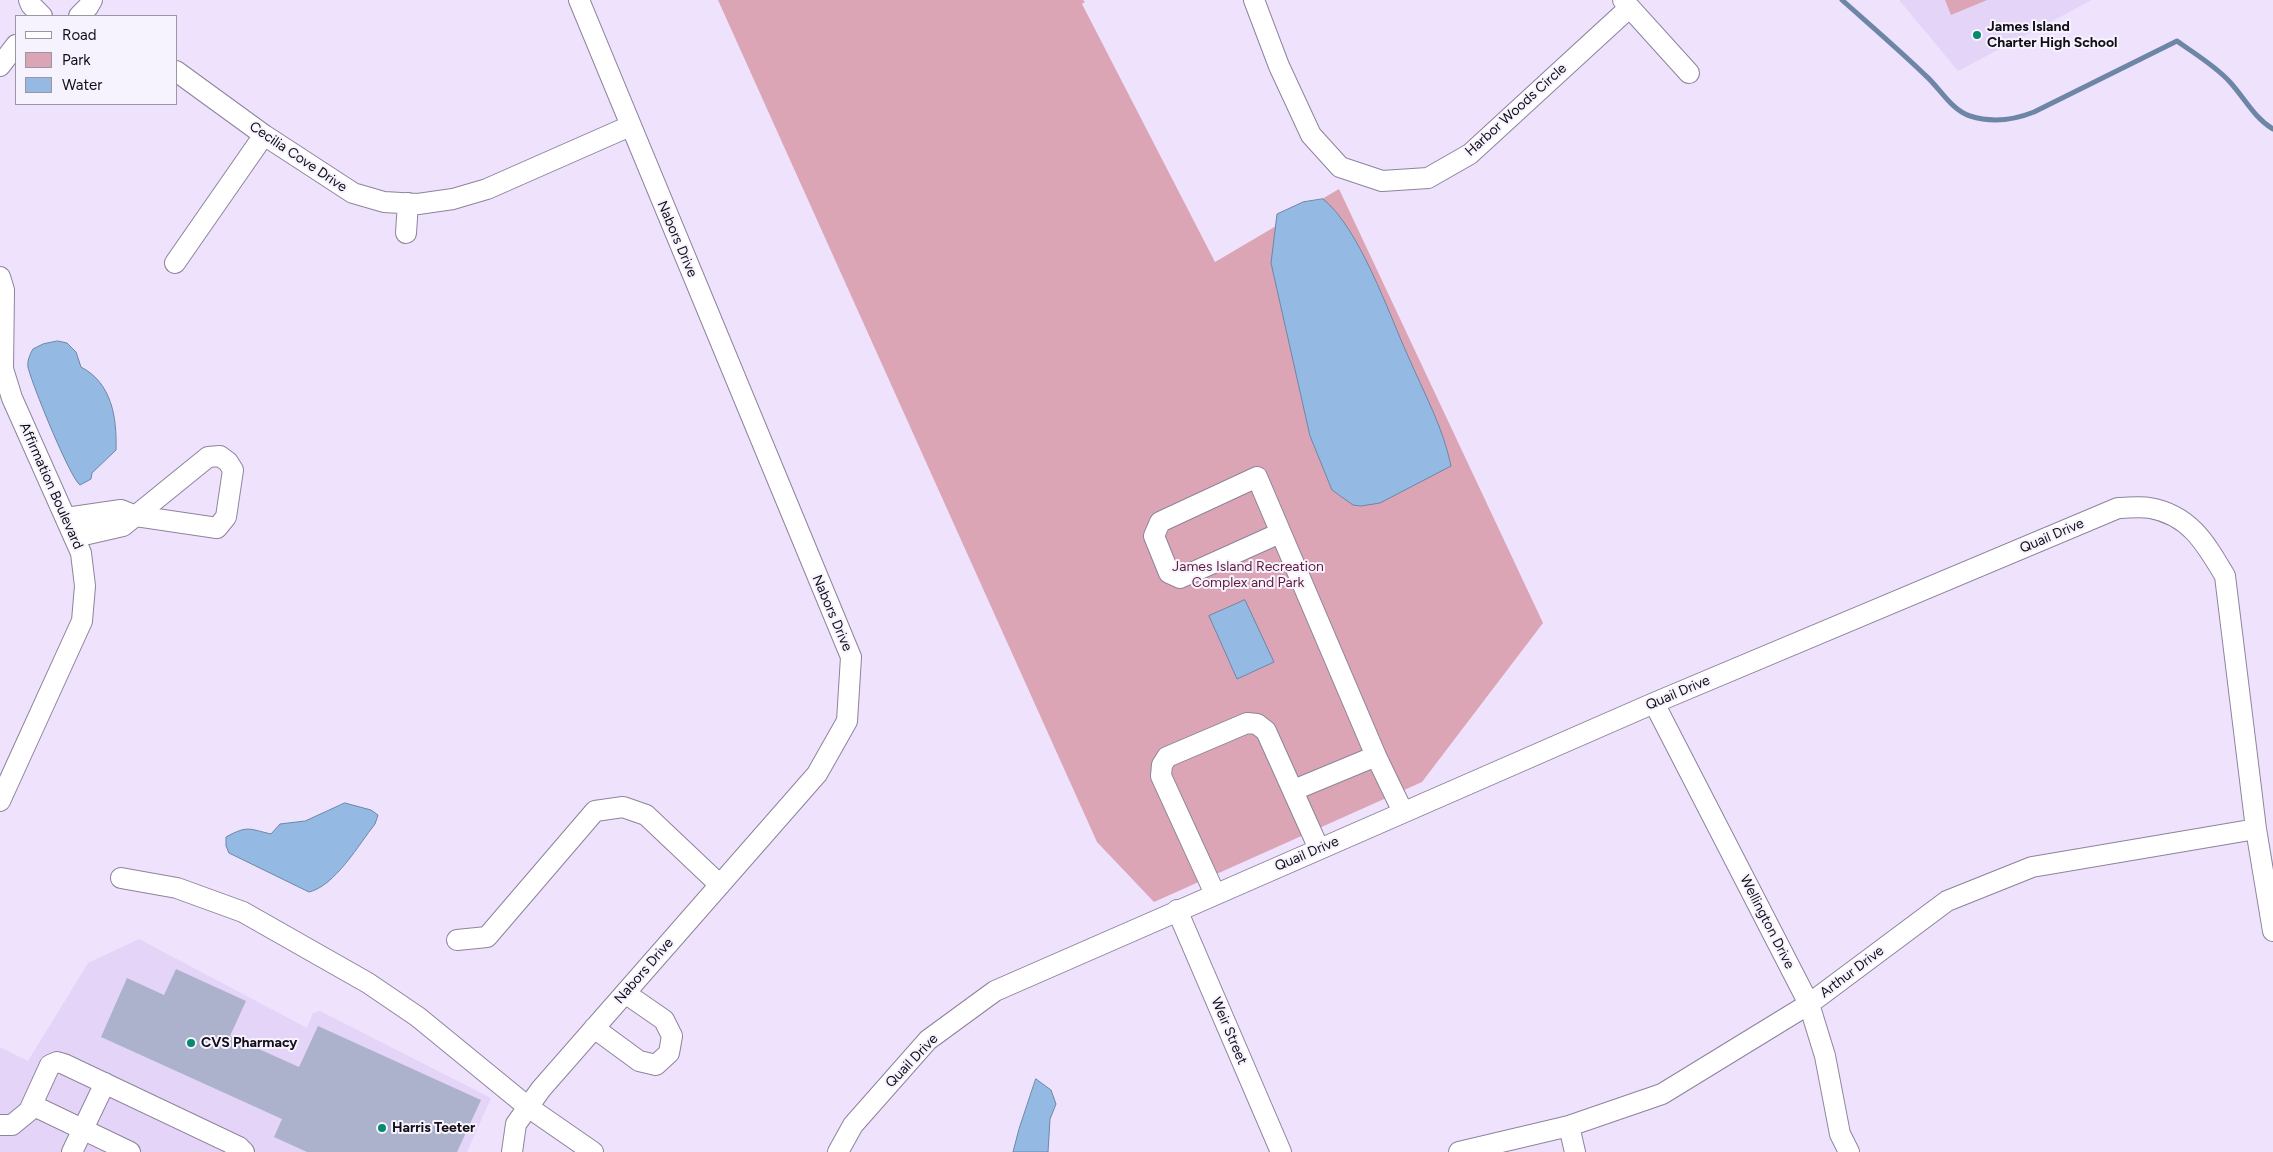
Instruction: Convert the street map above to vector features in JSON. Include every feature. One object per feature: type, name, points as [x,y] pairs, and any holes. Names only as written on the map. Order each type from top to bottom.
[{"type":"street","name":"Nabors Drive","points":[[512,1152],[516,1124],[541,1088],[817,774],[847,721],[851,657],[578,0]]},
{"type":"street","name":"Harbor Woods Circle","points":[[1254,0],[1279,66],[1311,136],[1340,167],[1382,180],[1428,178],[1470,154],[1626,4]]},
{"type":"street","points":[[1626,4],[1690,73]]},
{"type":"street","points":[[0,66],[15,46]]},
{"type":"street","name":"Cecilia Cove Drive","points":[[178,72],[264,135],[353,193],[384,202],[408,203],[453,199],[488,188],[630,126]]},
{"type":"street","points":[[175,263],[264,135]]},
{"type":"street","points":[[406,233],[408,203]]},
{"type":"street","name":"Affirmation Boulevard","points":[[0,277],[4,290],[6,400],[82,552],[86,586],[82,621],[0,801]]},
{"type":"street","points":[[66,518],[121,510],[136,516],[217,528],[226,517],[233,470],[228,462],[220,456],[208,456],[136,516],[122,526],[74,537]]},
{"type":"street","points":[[1280,533],[1180,578],[1169,573],[1154,536],[1160,522],[1256,477],[1376,756],[1403,812]]},
{"type":"street","name":"Quail Drive","points":[[838,1152],[853,1125],[928,1040],[994,991],[1654,703],[2118,508],[2149,507],[2179,517],[2205,541],[2225,576],[2256,828],[2273,931]]},
{"type":"street","name":"Wellington Drive","points":[[1654,703],[1809,1004],[1825,1056],[1840,1134],[1849,1152]]},
{"type":"street","points":[[1215,894],[1161,776],[1162,765],[1167,758],[1247,722],[1257,724],[1266,731],[1275,747],[1319,849]]},
{"type":"street","points":[[1294,790],[1376,756]]},
{"type":"street","points":[[457,940],[487,937],[595,812],[624,807],[646,816],[720,885]]},
{"type":"street","name":"Arthur Drive","points":[[1459,1152],[1568,1126],[1662,1094],[1809,1004],[1947,901],[2032,867],[2256,828]]},
{"type":"street","points":[[121,878],[177,888],[243,912],[368,983],[418,1017],[528,1107],[593,1152]]},
{"type":"street","name":"Weir Street","points":[[1177,910],[1281,1152]]},
{"type":"street","points":[[594,1028],[640,1061],[656,1064],[668,1052],[672,1036],[664,1020],[625,993]]},
{"type":"street","points":[[0,1125],[12,1124],[23,1117],[32,1105],[50,1065],[56,1062],[105,1083],[239,1147],[244,1152]]},
{"type":"street","points":[[72,1152],[105,1083]]},
{"type":"street","points":[[32,1105],[130,1152]]},
{"type":"street","points":[[1568,1126],[1575,1152]]},
{"type":"shaded area","name":"James Island Charter High School","points":[[1899,0],[2092,0],[1958,71]]},
{"type":"shaded area","points":[[139,939],[307,1028],[313,1013],[320,1011],[491,1098],[467,1152],[0,1152],[0,1047],[28,1061],[88,963]]},
{"type":"green space","name":"James Island Recreation Complex and Park","points":[[718,0],[1083,0],[1085,2],[1082,4],[1215,262],[1339,189],[1543,623],[1422,782],[1154,902],[1097,842]]},
{"type":"green space","points":[[1945,0],[1987,0],[1951,15]]},
{"type":"water","points":[[1323,199],[1349,229],[1372,272],[1438,424],[1451,466],[1380,503],[1361,506],[1353,505],[1332,490],[1310,436],[1271,263],[1277,214],[1303,202]]},
{"type":"water","points":[[58,341],[67,343],[76,352],[81,367],[100,382],[114,414],[116,450],[92,473],[91,479],[80,485],[60,449],[28,367],[33,349],[43,344]]},
{"type":"water","points":[[1245,600],[1274,662],[1237,679],[1209,616]]},
{"type":"water","points":[[345,803],[371,810],[378,815],[375,824],[337,873],[328,882],[309,892],[229,853],[226,846],[226,837],[244,829],[271,834],[280,824],[305,821]]},
{"type":"water","points":[[1036,1079],[1051,1090],[1056,1104],[1050,1119],[1048,1152],[1013,1152],[1019,1129]]},
{"type":"building","points":[[176,969],[246,1001],[230,1036],[299,1067],[318,1026],[481,1100],[457,1152],[307,1152],[274,1137],[282,1119],[101,1037],[127,978],[164,995]]},
{"type":"waterway","points":[[1842,0],[1915,65],[1951,104],[1970,116],[1995,120],[2011,119],[2026,115],[2177,41],[2223,75],[2260,119],[2273,129]]},
{"type":"place","name":"James Island Charter High School","points":[[1977,35]]},
{"type":"place","name":"CVS Pharmacy","points":[[191,1043]]},
{"type":"place","name":"Harris Teeter","points":[[382,1128]]}]
